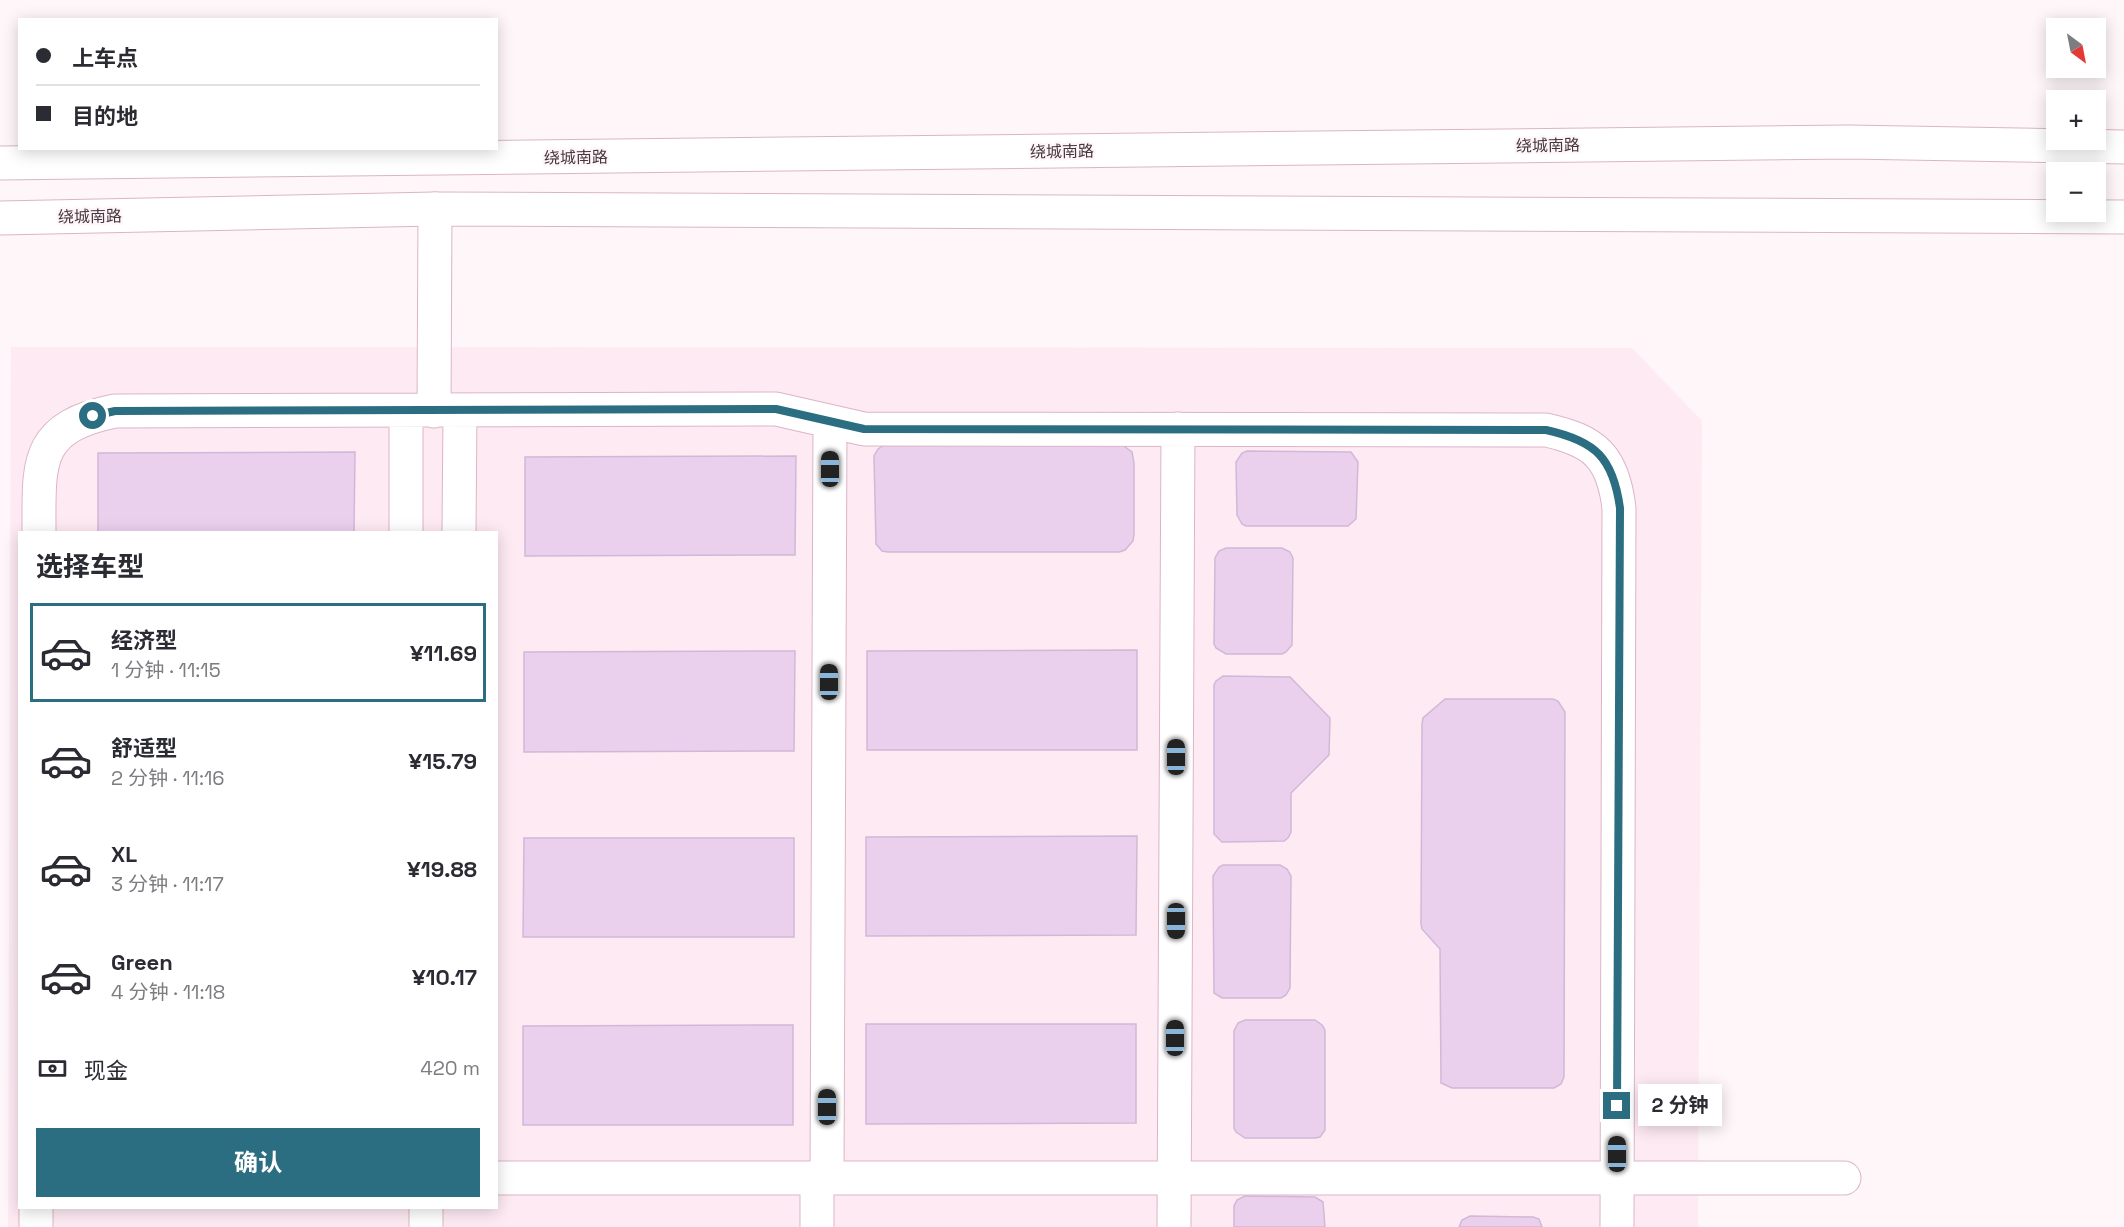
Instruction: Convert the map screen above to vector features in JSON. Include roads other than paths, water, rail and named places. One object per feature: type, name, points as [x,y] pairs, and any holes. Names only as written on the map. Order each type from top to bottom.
[{"type":"main road","name":"绕城南路","points":[[0,163],[1849,142],[2124,147]]},
{"type":"main road","name":"绕城南路","points":[[0,218],[435,209],[2124,217]]},
{"type":"main road","points":[[406,531],[433,411],[435,209]]},
{"type":"main road","points":[[39,531],[39,478],[44,453],[57,437],[72,425],[93,416],[115,411],[776,409],[864,429],[1546,430],[1570,435],[1589,445],[1605,460],[1616,483],[1620,508],[1617,1227]]},
{"type":"main road","points":[[433,411],[459,531]]},
{"type":"main road","points":[[817,1227],[822,1178],[830,422]]},
{"type":"main road","points":[[1174,1227],[1178,429]]},
{"type":"main road","points":[[498,1178],[1844,1178]]},
{"type":"main road","points":[[36,1209],[36,1227]]},
{"type":"main road","points":[[426,1209],[426,1227]]}]
